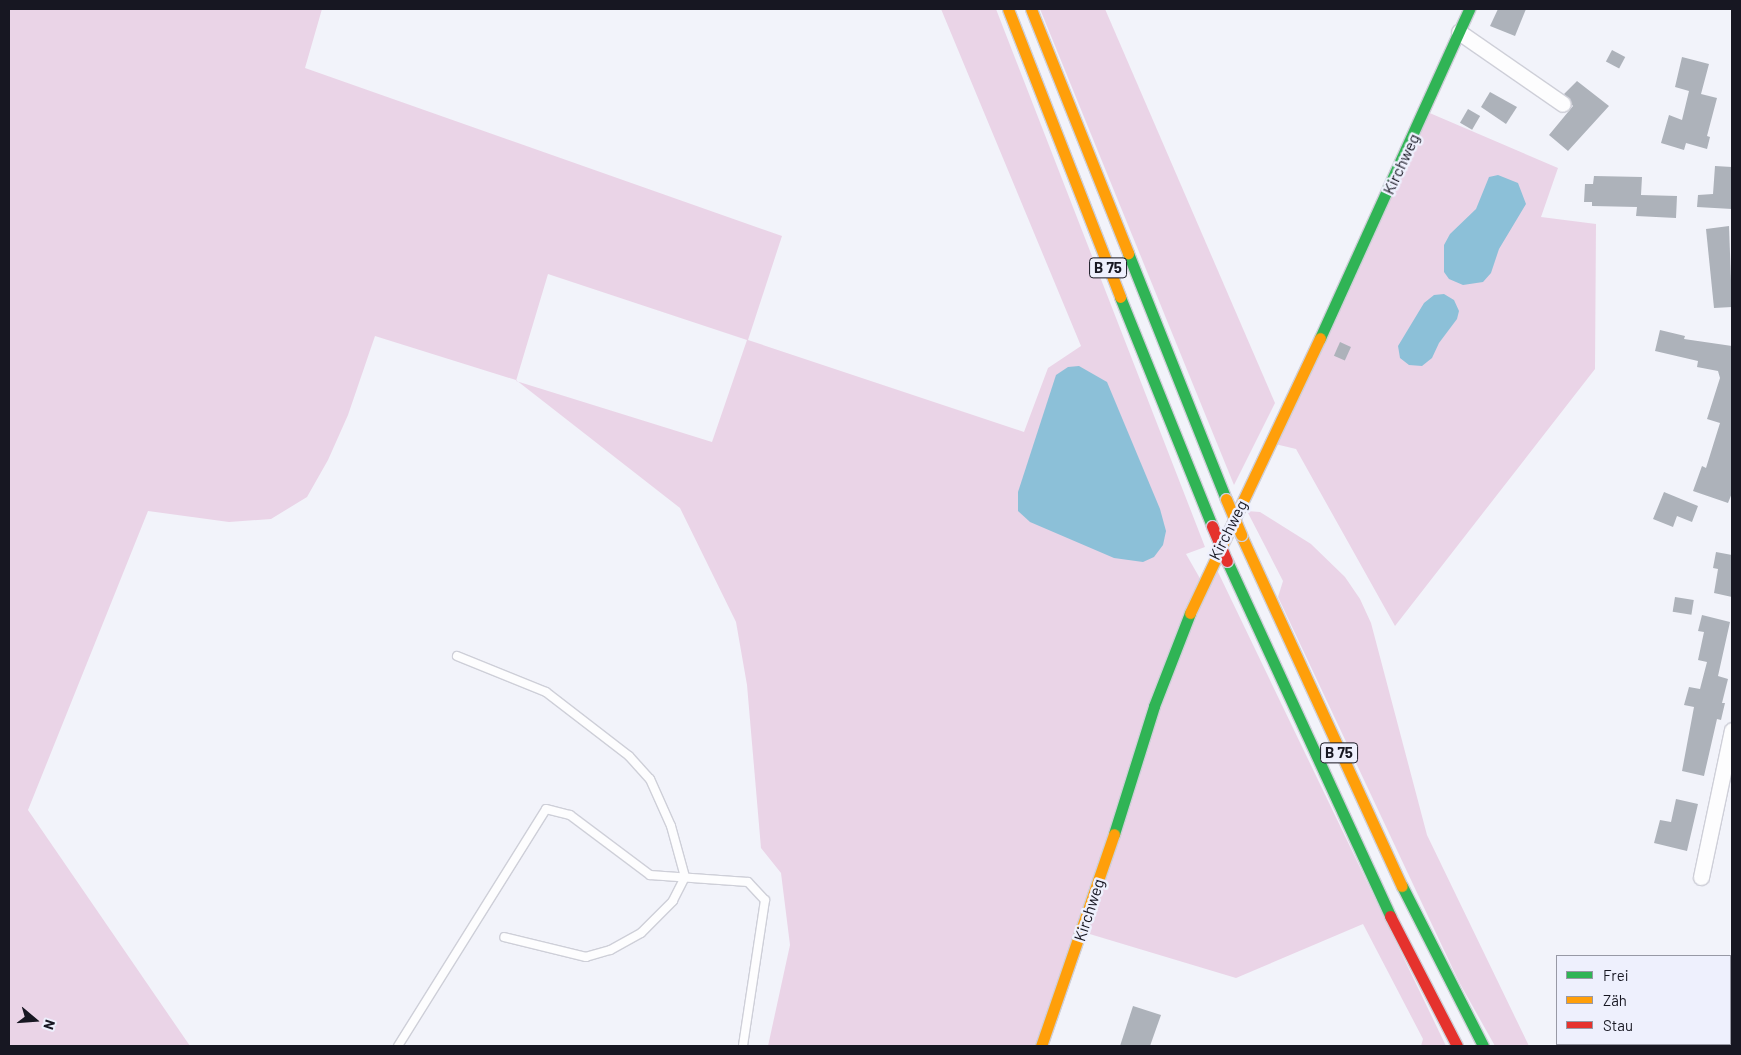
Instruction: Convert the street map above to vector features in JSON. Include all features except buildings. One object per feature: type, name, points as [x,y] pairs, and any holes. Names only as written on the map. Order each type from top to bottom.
[{"type":"main road","name":"B 75","points":[[1008,9],[1075,185],[1227,561],[1371,878],[1457,1046]]},
{"type":"main road","name":"B 75","points":[[1031,9],[1241,535],[1390,863],[1483,1046]]},
{"type":"main road","name":"Kirchweg","points":[[1042,1046],[1083,932],[1154,706],[1202,582],[1259,468],[1469,9]]},
{"type":"street","points":[[1459,32],[1563,104]]},
{"type":"street","points":[[1701,877],[1732,730]]},
{"type":"lane","points":[[457,656],[546,692],[629,756],[650,779],[671,826],[685,877],[673,901],[641,932],[610,950],[586,957],[504,937]]},
{"type":"lane","points":[[398,1046],[546,809],[570,815],[650,875],[748,882],[765,900],[743,1046]]},
{"type":"shaded area","points":[[9,9],[322,9],[305,68],[782,236],[748,340],[1024,432],[1048,368],[1081,346],[941,9],[996,9],[1205,547],[1186,554],[1202,582],[1217,570],[1446,1046],[1421,1046],[1423,1039],[1363,924],[1236,978],[1083,932],[1041,1046],[768,1046],[790,945],[781,873],[761,848],[747,685],[736,622],[680,508],[518,382],[712,442],[747,340],[548,274],[516,380],[375,336],[348,415],[328,460],[307,497],[271,519],[229,522],[148,511],[28,810],[190,1046],[9,1046]]},
{"type":"shaded area","points":[[1040,9],[1105,9],[1275,403],[1234,485]]},
{"type":"shaded area","points":[[1425,111],[1558,168],[1541,217],[1596,224],[1595,369],[1395,626],[1296,449],[1271,443]]},
{"type":"shaded area","points":[[1247,511],[1260,512],[1311,544],[1345,577],[1360,599],[1371,623],[1427,835],[1529,1046],[1495,1046],[1459,982],[1278,597],[1283,581]]},
{"type":"water","points":[[1498,175],[1518,183],[1526,204],[1499,249],[1491,273],[1483,282],[1463,285],[1449,279],[1444,272],[1444,245],[1450,234],[1476,209],[1489,177]]},
{"type":"water","points":[[1444,294],[1454,300],[1459,311],[1457,319],[1439,343],[1432,358],[1422,366],[1409,365],[1400,358],[1398,346],[1424,303],[1434,295]]},
{"type":"water","points":[[1079,366],[1107,382],[1160,509],[1166,531],[1163,545],[1154,557],[1143,562],[1114,558],[1030,522],[1018,511],[1018,492],[1056,375],[1068,367]]},
{"type":"traffic: fast","points":[[1320,338],[1469,9]]},
{"type":"traffic: fast","points":[[1128,253],[1226,499]]},
{"type":"traffic: fast","points":[[1120,297],[1212,526]]},
{"type":"traffic: fast","points":[[1227,561],[1390,916]]},
{"type":"traffic: fast","points":[[1114,834],[1154,706],[1190,613]]},
{"type":"traffic: fast","points":[[1402,886],[1483,1046]]},
{"type":"traffic: slow","points":[[1008,9],[1120,297]]},
{"type":"traffic: slow","points":[[1031,9],[1128,253]]},
{"type":"traffic: slow","points":[[1190,613],[1320,338]]},
{"type":"traffic: slow","points":[[1226,499],[1241,535]]},
{"type":"traffic: slow","points":[[1241,535],[1402,886]]},
{"type":"traffic: slow","points":[[1041,1046],[1114,834]]},
{"type":"traffic: jam","points":[[1212,526],[1227,561]]},
{"type":"traffic: jam","points":[[1390,916],[1457,1046]]}]
